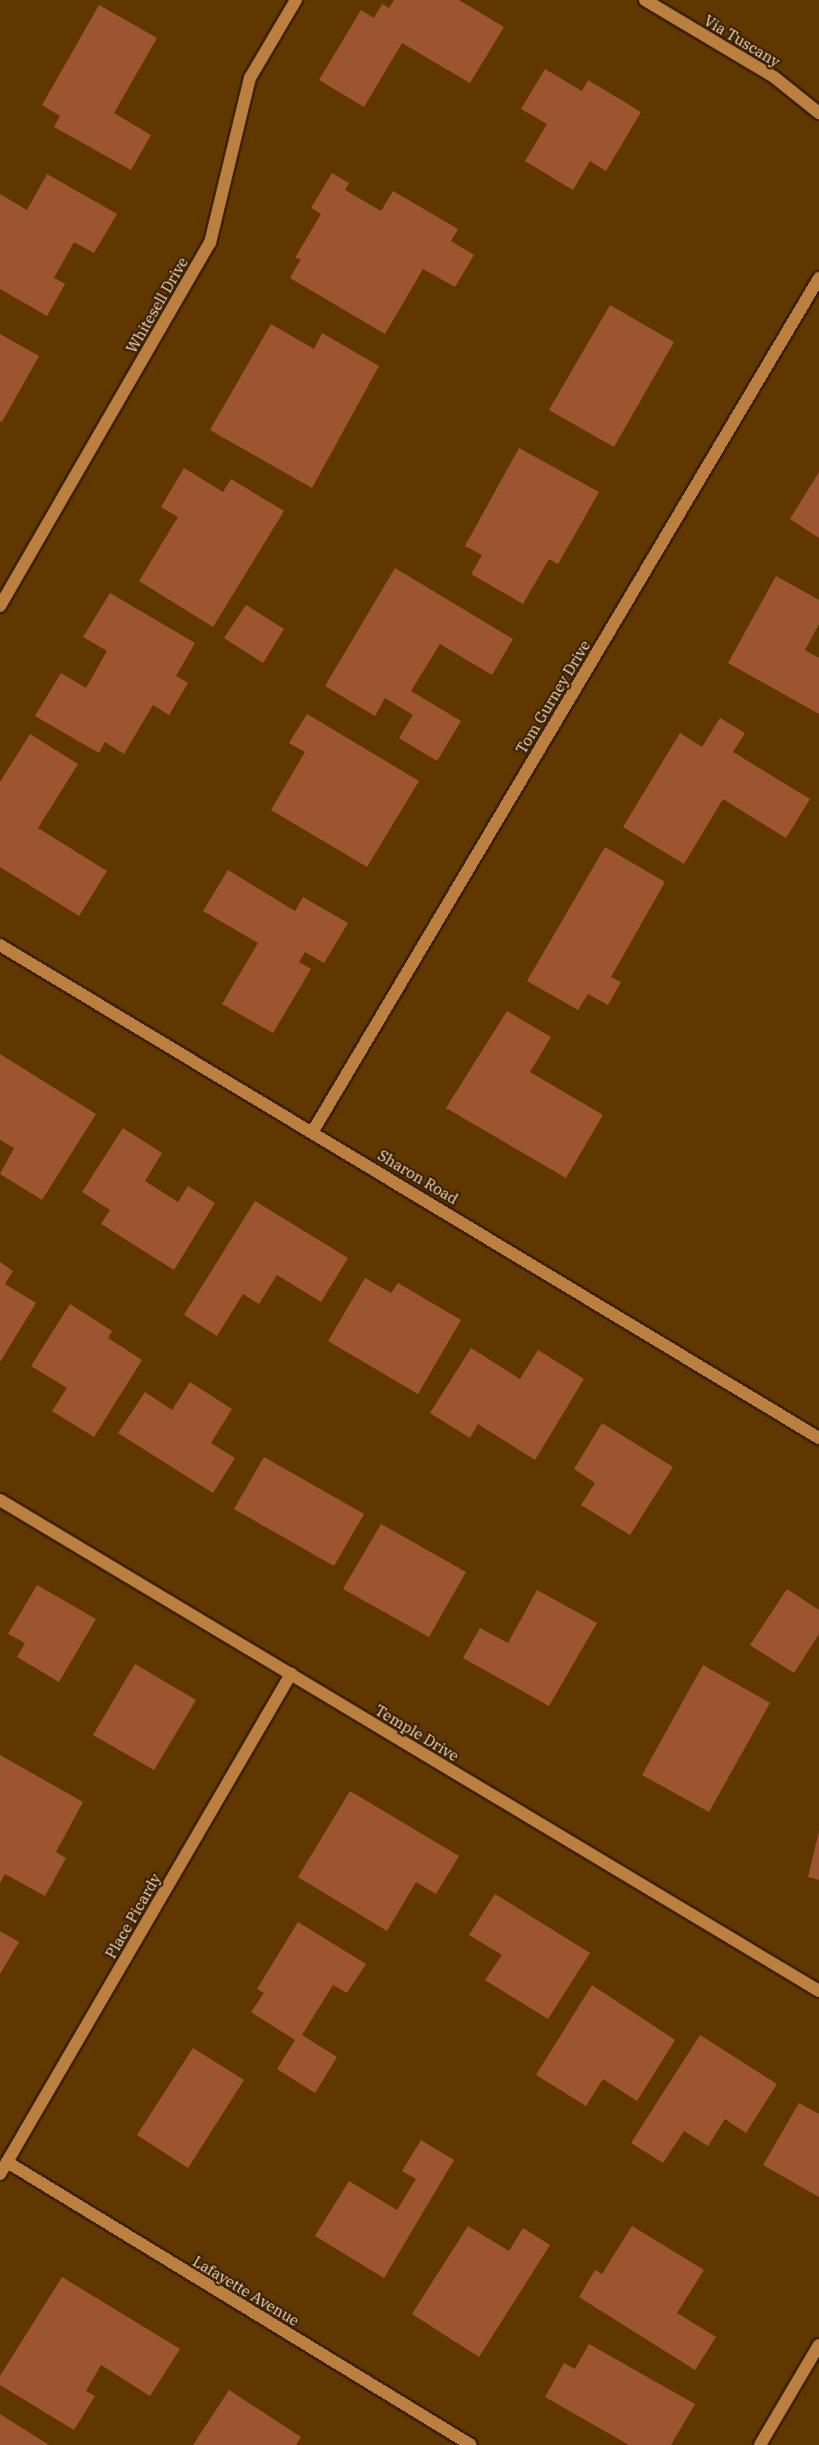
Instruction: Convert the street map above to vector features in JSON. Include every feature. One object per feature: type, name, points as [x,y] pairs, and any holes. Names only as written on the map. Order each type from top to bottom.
[{"type":"street","name":"Whitesell Drive","points":[[0,606],[210,243],[250,78],[296,0]]},
{"type":"street","name":"Via Tuscany","points":[[645,0],[774,77],[819,113]]},
{"type":"street","name":"Tom Gurney Drive","points":[[314,1131],[819,278]]},
{"type":"street","name":"Sharon Road","points":[[0,945],[314,1131],[819,1438]]},
{"type":"street","name":"Temple Drive","points":[[0,1500],[819,1991]]},
{"type":"street","name":"Place Picardy","points":[[0,2174],[291,1674]]},
{"type":"street","name":"Lafayette Avenue","points":[[7,2162],[471,2445]]},
{"type":"street","points":[[760,2445],[819,2345]]},
{"type":"building","points":[[394,0],[459,0],[504,27],[470,83],[402,43],[364,107],[319,80],[361,10],[374,18],[382,4],[389,8]]},
{"type":"building","points":[[99,5],[157,38],[114,113],[151,135],[131,170],[54,127],[60,116],[42,105]]},
{"type":"building","points":[[545,69],[582,91],[588,80],[641,112],[606,171],[590,161],[573,190],[525,161],[547,124],[521,109]]},
{"type":"building","points":[[332,173],[349,183],[345,190],[381,211],[393,191],[458,229],[451,241],[474,255],[455,287],[423,269],[385,334],[290,278],[301,259],[295,258],[321,214],[311,208]]},
{"type":"building","points":[[47,174],[117,214],[94,253],[74,242],[54,278],[65,284],[47,316],[0,289],[0,194],[27,210]]},
{"type":"building","points":[[610,305],[674,342],[614,447],[549,410]]},
{"type":"building","points":[[271,324],[314,349],[322,333],[379,366],[312,488],[210,430]]},
{"type":"building","points":[[0,334],[39,356],[2,422],[0,421]]},
{"type":"building","points":[[519,448],[599,492],[558,564],[549,559],[523,604],[471,574],[482,555],[465,546]]},
{"type":"building","points":[[184,468],[223,492],[231,479],[284,511],[213,627],[139,581],[178,517],[161,507]]},
{"type":"building","points":[[819,472],[819,538],[790,519]]},
{"type":"building","points":[[395,568],[513,639],[492,675],[440,644],[411,691],[461,721],[437,761],[399,738],[413,715],[385,698],[375,716],[325,686]]},
{"type":"building","points":[[776,576],[819,600],[819,624],[805,650],[819,658],[819,714],[728,663]]},
{"type":"building","points":[[110,593],[195,643],[176,676],[188,683],[169,715],[153,705],[124,754],[105,742],[99,753],[35,716],[61,673],[86,688],[107,651],[83,637]]},
{"type":"building","points":[[246,605],[284,629],[263,663],[224,638]]},
{"type":"building","points":[[307,714],[419,781],[367,867],[271,810],[305,752],[289,743]]},
{"type":"building","points":[[720,718],[745,733],[733,752],[810,799],[786,838],[723,799],[684,864],[623,827],[680,733],[702,747]]},
{"type":"building","points":[[30,734],[78,764],[38,828],[107,871],[79,916],[0,867],[0,782]]},
{"type":"building","points":[[605,847],[665,882],[611,977],[621,982],[608,1005],[588,994],[578,1010],[527,981]]},
{"type":"building","points":[[228,870],[295,911],[303,897],[348,923],[324,963],[305,952],[299,962],[311,969],[273,1033],[222,1004],[258,943],[203,911]]},
{"type":"building","points":[[507,1011],[551,1037],[530,1072],[603,1115],[566,1178],[446,1108]]},
{"type":"building","points":[[0,1054],[96,1114],[42,1200],[0,1174],[14,1148],[0,1140]]},
{"type":"building","points":[[123,1128],[162,1153],[145,1181],[178,1202],[188,1186],[215,1203],[174,1270],[101,1224],[110,1210],[82,1192]]},
{"type":"building","points":[[255,1201],[348,1258],[321,1302],[277,1275],[259,1304],[243,1294],[217,1336],[184,1315]]},
{"type":"building","points":[[0,1262],[13,1271],[5,1284],[36,1303],[0,1362]]},
{"type":"building","points":[[365,1278],[391,1293],[398,1283],[461,1320],[418,1394],[328,1341]]},
{"type":"building","points":[[70,1304],[112,1331],[108,1338],[142,1360],[94,1437],[52,1411],[67,1388],[31,1366]]},
{"type":"building","points":[[471,1348],[520,1379],[538,1350],[584,1379],[535,1460],[478,1424],[470,1438],[430,1413]]},
{"type":"building","points":[[190,1382],[232,1409],[211,1443],[235,1458],[213,1493],[118,1433],[145,1392],[172,1410]]},
{"type":"building","points":[[602,1423],[673,1467],[630,1535],[581,1505],[595,1483],[574,1469]]},
{"type":"building","points":[[264,1457],[364,1514],[334,1566],[234,1509]]},
{"type":"building","points":[[381,1524],[466,1572],[429,1637],[343,1589]]},
{"type":"building","points":[[37,1585],[96,1619],[59,1682],[17,1657],[25,1643],[8,1634]]},
{"type":"building","points":[[787,1589],[819,1610],[819,1634],[794,1673],[750,1645]]},
{"type":"building","points":[[537,1590],[597,1623],[549,1706],[463,1658],[480,1628],[508,1643]]},
{"type":"building","points":[[135,1664],[196,1700],[154,1770],[93,1735]]},
{"type":"building","points":[[703,1665],[770,1703],[709,1812],[642,1775]]},
{"type":"building","points":[[0,1755],[83,1802],[56,1852],[66,1858],[45,1896],[5,1874],[0,1883]]},
{"type":"building","points":[[350,1791],[459,1856],[436,1894],[416,1882],[387,1931],[298,1877]]},
{"type":"building","points":[[819,1831],[819,1880],[808,1877]]},
{"type":"building","points":[[495,1894],[590,1953],[548,2019],[485,1980],[502,1955],[469,1935]]},
{"type":"building","points":[[298,1922],[366,1964],[347,1993],[333,1985],[302,2035],[337,2057],[315,2093],[277,2069],[295,2040],[251,2012],[264,1993],[257,1989]]},
{"type":"building","points":[[0,1931],[19,1942],[0,1974]]},
{"type":"building","points":[[592,1985],[675,2040],[637,2101],[603,2079],[586,2106],[536,2075]]},
{"type":"building","points":[[700,2035],[777,2084],[746,2133],[725,2119],[708,2146],[684,2131],[663,2163],[631,2143]]},
{"type":"building","points":[[193,2048],[244,2080],[188,2168],[137,2135]]},
{"type":"building","points":[[799,2103],[819,2114],[819,2197],[763,2165]]},
{"type":"building","points":[[421,2140],[454,2160],[384,2278],[315,2236],[349,2181],[397,2210],[416,2179],[402,2171]]},
{"type":"building","points":[[468,2226],[509,2251],[523,2228],[550,2245],[479,2357],[412,2314]]},
{"type":"building","points":[[632,2226],[704,2270],[677,2313],[716,2337],[695,2370],[579,2297],[595,2270],[602,2274]]},
{"type":"building","points":[[62,2277],[180,2349],[150,2396],[101,2365],[86,2391],[95,2396],[74,2430],[0,2385],[0,2376]]},
{"type":"building","points":[[589,2344],[695,2404],[671,2445],[629,2445],[545,2397],[564,2363],[575,2369]]},
{"type":"building","points":[[229,2390],[301,2437],[296,2445],[193,2445]]},
{"type":"building","points":[[0,2414],[49,2445],[0,2445]]}]
